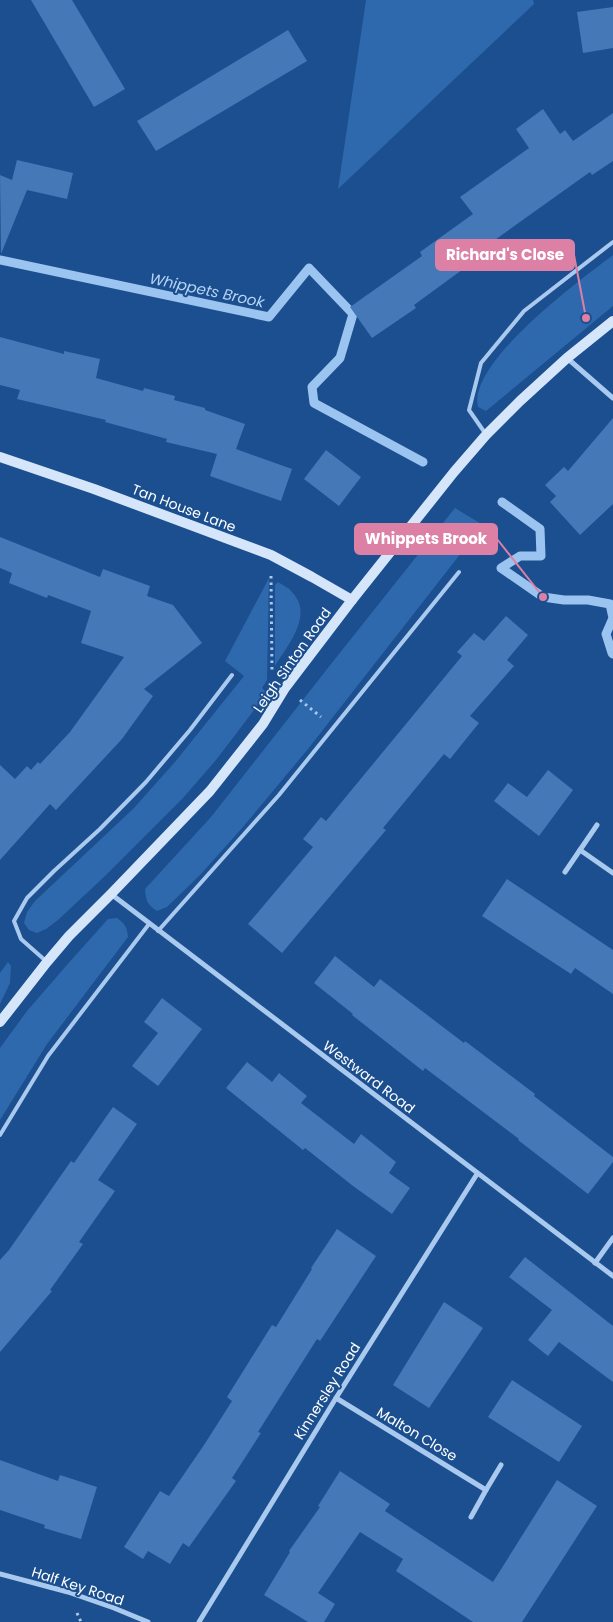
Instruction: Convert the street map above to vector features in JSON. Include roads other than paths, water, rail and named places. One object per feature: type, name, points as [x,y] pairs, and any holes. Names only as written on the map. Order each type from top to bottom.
[{"type":"main road","name":"Leigh Sinton Road","points":[[0,1022],[69,936],[210,791],[264,724],[285,688],[352,600],[454,472],[486,435],[567,358],[613,321]]},
{"type":"main road","name":"Tan House Lane","points":[[0,457],[94,489],[271,555],[352,600]]},
{"type":"street","points":[[567,358],[613,398]]},
{"type":"street","points":[[565,872],[598,825]]},
{"type":"street","points":[[580,850],[613,873]]},
{"type":"street","name":"Westward Road","points":[[111,894],[613,1276]]},
{"type":"street","name":"Kinnersley Road","points":[[199,1622],[336,1398],[477,1174]]},
{"type":"street","points":[[594,1262],[613,1238]]},
{"type":"street","name":"Malton Close","points":[[336,1398],[486,1490]]},
{"type":"street","points":[[471,1518],[500,1465]]},
{"type":"street","name":"Half Key Road","points":[[0,1574],[68,1592],[148,1622]]},
{"type":"lane","points":[[486,435],[468,410],[481,363],[524,311],[613,242]]},
{"type":"lane","points":[[158,930],[242,839],[335,728],[460,572]]},
{"type":"lane","points":[[47,962],[21,939],[14,922],[27,898],[54,870],[100,829],[146,782],[190,730],[232,675]]},
{"type":"lane","points":[[0,1135],[48,1056],[149,924]]},
{"type":"waterway","name":"Whippets Brook","points":[[0,260],[269,317],[309,268],[353,314],[340,358],[312,387],[314,403],[423,462]]},
{"type":"waterway","name":"Whippets Brook","points":[[502,502],[540,529],[541,556],[520,556],[501,568],[543,597],[564,600],[588,600],[610,604],[613,618],[606,634],[613,654]]},
{"type":"place","name":"Richard's Close","points":[[586,318]]},
{"type":"place","name":"Whippets Brook","points":[[543,597]]}]
